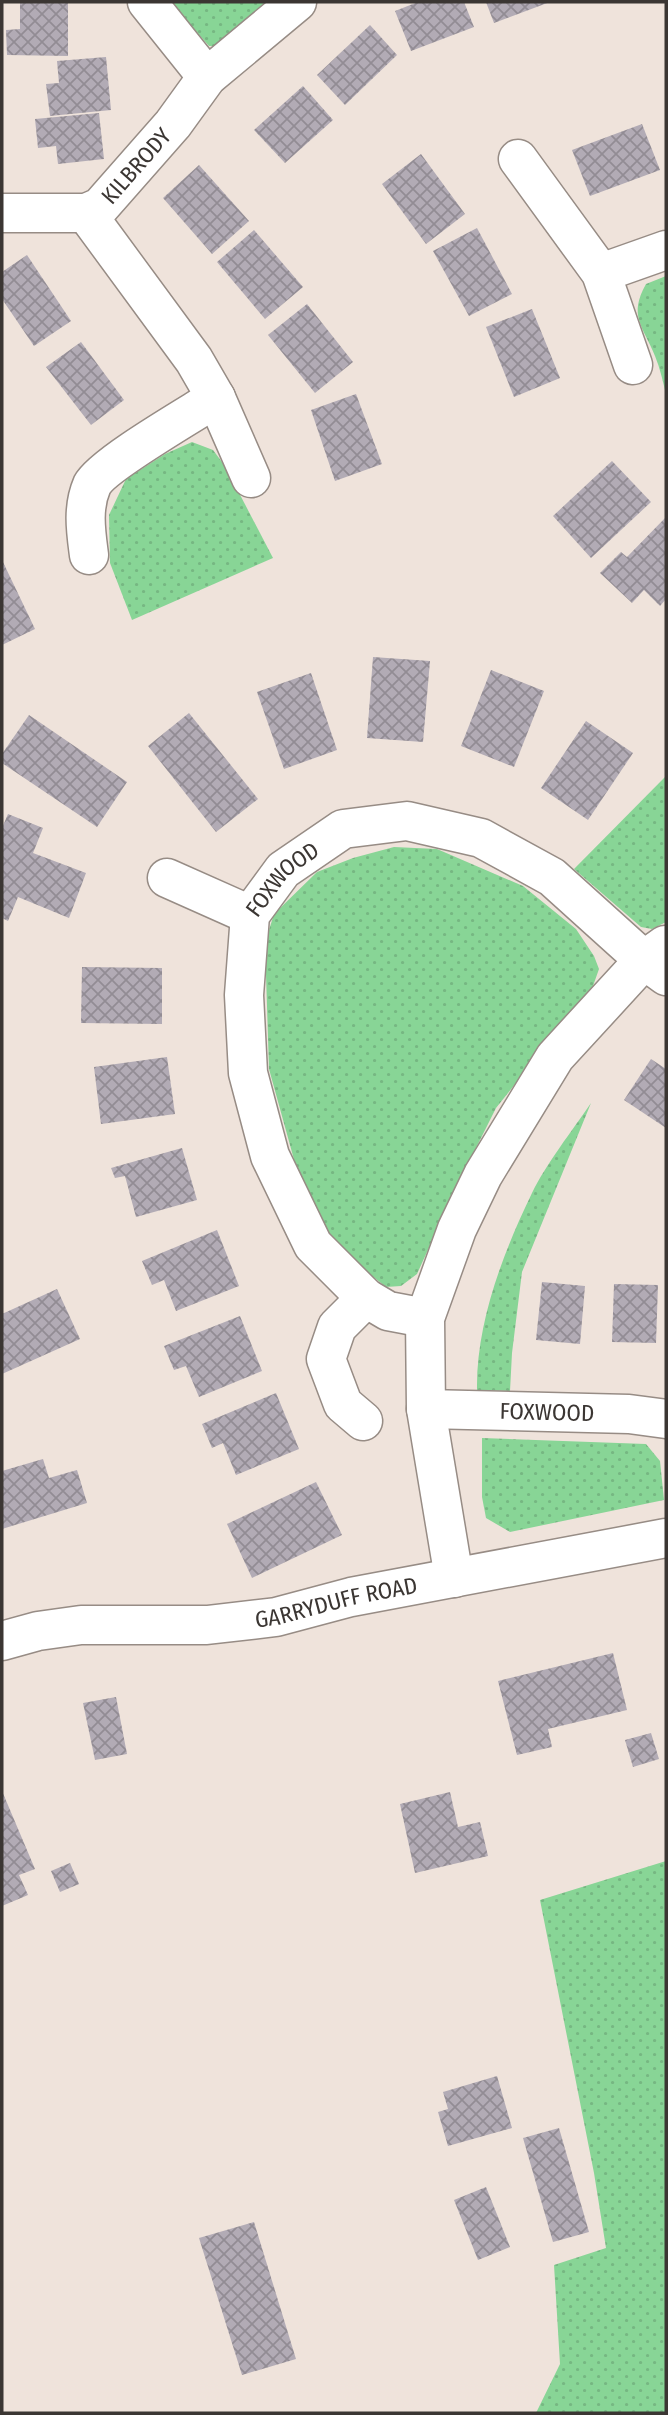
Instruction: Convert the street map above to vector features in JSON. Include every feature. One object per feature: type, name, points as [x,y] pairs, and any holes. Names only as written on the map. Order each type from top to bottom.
[{"type":"street","points":[[147,2],[207,77]]},
{"type":"street","name":"KILBRODY","points":[[2,213],[86,214],[100,207],[173,124],[207,77],[297,2]]},
{"type":"street","points":[[518,159],[601,273],[633,365]]},
{"type":"street","points":[[86,214],[194,360],[216,398],[251,478]]},
{"type":"street","points":[[601,273],[666,250]]},
{"type":"street","points":[[89,555],[85,516],[93,484],[123,457],[216,398]]},
{"type":"street","name":"FOXWOOD","points":[[425,1318],[388,1311],[366,1298],[313,1245],[270,1156],[248,1073],[244,995],[250,915],[283,870],[343,829],[407,821],[481,838],[552,877],[659,960],[555,1057],[483,1175],[457,1229],[425,1318],[426,1409],[454,1578]]},
{"type":"street","points":[[166,878],[250,915]]},
{"type":"street","points":[[363,1420],[343,1404],[326,1359],[337,1326],[366,1298]]},
{"type":"street","name":"FOXWOOD","points":[[426,1409],[629,1414],[666,1419]]},
{"type":"street","name":"GARRYDUFF ROAD","points":[[2,1641],[38,1631],[81,1625],[207,1625],[276,1617],[351,1597],[666,1538]]},
{"type":"green space","points":[[170,2],[276,2],[227,46],[209,46]]},
{"type":"green space","points":[[666,276],[666,394],[657,361],[639,321],[638,305],[646,284]]},
{"type":"green space","points":[[192,442],[213,450],[225,466],[273,558],[132,620],[110,563],[109,515],[126,479],[165,454]]},
{"type":"green space","points":[[666,776],[666,922],[652,929],[641,927],[574,869]]},
{"type":"green space","points":[[394,847],[437,849],[523,886],[576,929],[594,956],[599,969],[593,986],[496,1108],[417,1274],[401,1286],[386,1287],[333,1245],[298,1174],[269,1069],[265,943],[274,914],[317,872],[353,858]]},
{"type":"green space","points":[[591,1103],[522,1272],[510,1391],[477,1390],[486,1314],[511,1240],[538,1182]]},
{"type":"green space","points":[[482,1438],[646,1444],[660,1461],[664,1500],[510,1532],[486,1518],[482,1497]]},
{"type":"green space","points":[[666,1861],[666,2413],[536,2413],[560,2364],[554,2265],[606,2248],[594,2173],[540,1900]]},
{"type":"building","points":[[20,2],[68,2],[68,56],[7,55],[6,30],[20,29]]},
{"type":"building","points":[[418,2],[464,2],[474,27],[411,51],[395,11]]},
{"type":"building","points":[[486,2],[550,2],[494,23]]},
{"type":"building","points":[[370,25],[397,55],[345,105],[317,75]]},
{"type":"building","points":[[106,57],[111,110],[50,116],[46,84],[59,83],[57,61]]},
{"type":"building","points":[[303,86],[333,120],[285,163],[254,130]]},
{"type":"building","points":[[99,113],[104,159],[58,164],[56,146],[38,148],[35,119]]},
{"type":"building","points":[[642,124],[660,170],[590,196],[572,150]]},
{"type":"building","points":[[421,154],[465,214],[426,244],[382,184]]},
{"type":"building","points":[[199,165],[249,221],[212,254],[163,198]]},
{"type":"building","points":[[477,228],[512,294],[469,316],[433,251]]},
{"type":"building","points":[[254,230],[303,287],[265,319],[217,262]]},
{"type":"building","points":[[27,255],[71,321],[34,346],[2,299],[2,272]]},
{"type":"building","points":[[307,304],[353,362],[315,393],[268,335]]},
{"type":"building","points":[[532,309],[560,378],[514,397],[486,327]]},
{"type":"building","points":[[81,342],[124,400],[91,425],[46,367]]},
{"type":"building","points":[[356,394],[382,464],[335,481],[311,410]]},
{"type":"building","points":[[612,461],[651,502],[591,558],[553,516]]},
{"type":"building","points":[[666,517],[666,599],[660,606],[644,590],[632,603],[600,573],[621,552],[627,557]]},
{"type":"building","points":[[2,560],[35,629],[2,645]]},
{"type":"building","points":[[373,657],[430,661],[423,742],[367,738]]},
{"type":"building","points":[[491,670],[544,691],[514,767],[461,746]]},
{"type":"building","points":[[311,673],[337,750],[284,769],[257,692]]},
{"type":"building","points":[[189,713],[258,799],[216,832],[148,746]]},
{"type":"building","points":[[29,715],[127,782],[97,827],[2,763],[2,754]]},
{"type":"building","points":[[586,721],[633,753],[588,820],[541,788]]},
{"type":"building","points":[[8,814],[43,828],[33,853],[86,873],[69,918],[18,897],[8,921],[2,918],[2,828]]},
{"type":"building","points":[[82,967],[162,968],[162,1024],[81,1023]]},
{"type":"building","points":[[167,1057],[175,1114],[101,1124],[94,1067]]},
{"type":"building","points":[[651,1059],[666,1069],[666,1128],[624,1100]]},
{"type":"building","points":[[182,1148],[197,1200],[136,1217],[125,1176],[115,1178],[111,1168]]},
{"type":"building","points":[[217,1230],[239,1286],[176,1311],[164,1280],[152,1285],[142,1261]]},
{"type":"building","points":[[542,1282],[585,1286],[580,1344],[536,1340]]},
{"type":"building","points":[[614,1284],[658,1285],[656,1343],[612,1342]]},
{"type":"building","points":[[57,1289],[80,1339],[2,1374],[2,1314]]},
{"type":"building","points":[[240,1316],[262,1371],[199,1397],[186,1366],[174,1370],[164,1346]]},
{"type":"building","points":[[276,1393],[299,1449],[236,1475],[223,1443],[212,1448],[202,1424]]},
{"type":"building","points":[[43,1459],[49,1478],[77,1470],[87,1503],[2,1529],[2,1471]]},
{"type":"building","points":[[316,1482],[342,1535],[252,1578],[227,1524]]},
{"type":"building","points":[[613,1653],[627,1710],[548,1729],[552,1747],[517,1755],[498,1681]]},
{"type":"building","points":[[116,1697],[127,1754],[95,1760],[83,1703]]},
{"type":"building","points":[[651,1733],[659,1759],[633,1767],[625,1740]]},
{"type":"building","points":[[2,1791],[35,1869],[19,1875],[28,1895],[2,1906]]},
{"type":"building","points":[[450,1792],[458,1827],[480,1822],[488,1856],[415,1873],[400,1804]]},
{"type":"building","points":[[70,1863],[79,1884],[60,1892],[51,1871]]},
{"type":"building","points":[[497,2076],[512,2128],[448,2146],[438,2112],[448,2109],[443,2092]]},
{"type":"building","points":[[559,2128],[589,2232],[553,2242],[523,2138]]},
{"type":"building","points":[[486,2187],[510,2247],[478,2260],[454,2200]]},
{"type":"building","points":[[254,2222],[296,2359],[242,2375],[199,2238]]}]
